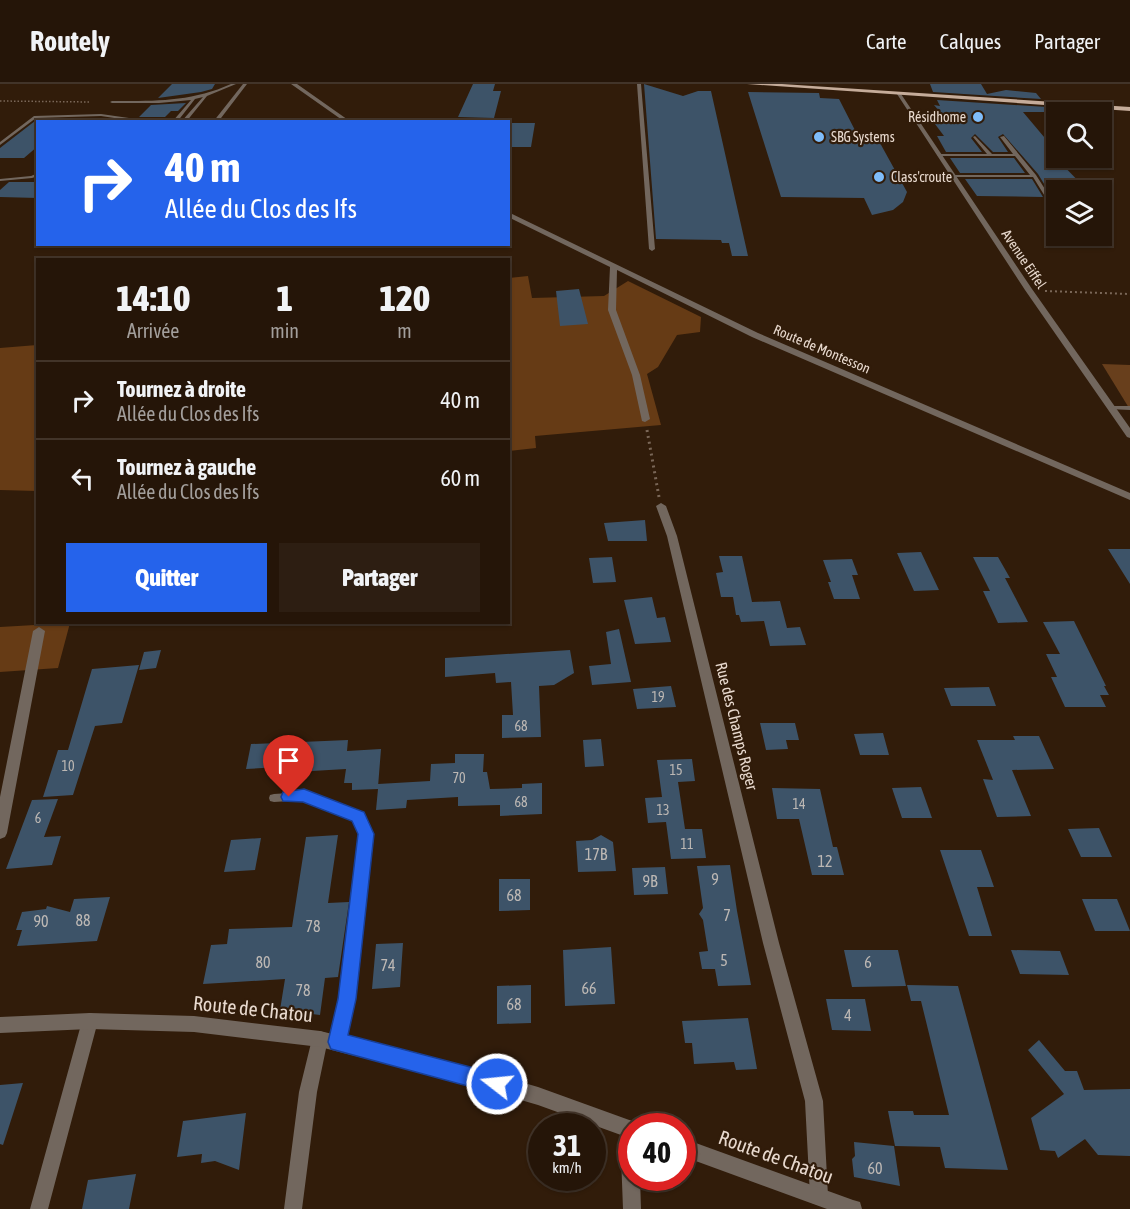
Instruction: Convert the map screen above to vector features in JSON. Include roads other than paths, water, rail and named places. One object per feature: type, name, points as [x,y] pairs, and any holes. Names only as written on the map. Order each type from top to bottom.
[{"type":"main road","points":[[750,84],[1130,109]]},
{"type":"main road","points":[[839,90],[961,98]]},
{"type":"street","points":[[294,84],[346,120]]},
{"type":"street","name":"Avenue Eiffel","points":[[899,95],[1029,290],[1130,435]]},
{"type":"street","name":"Route de Montesson","points":[[510,215],[755,335],[1130,497]]},
{"type":"street","points":[[613,267],[612,310],[636,375],[645,419]]},
{"type":"street","name":"Rue des Champs Roger","points":[[661,506],[672,537],[768,932],[814,1101],[819,1196]]},
{"type":"street","points":[[0,833],[39,631]]},
{"type":"street","points":[[39,1209],[90,1022]]},
{"type":"street","name":"Route de Chatou","points":[[0,1025],[90,1022],[194,1024],[329,1040],[538,1096],[618,1126]]},
{"type":"street","points":[[293,1209],[308,1092],[329,1040]]},
{"type":"street","name":"Route de Chatou","points":[[696,1153],[853,1209]]},
{"type":"street","points":[[632,1191],[632,1209]]},
{"type":"lane","points":[[112,102],[193,100],[234,84]]},
{"type":"lane","points":[[217,120],[245,84]]},
{"type":"lane","points":[[639,84],[652,249]]},
{"type":"lane","points":[[664,84],[681,84]]},
{"type":"lane","points":[[185,120],[206,96]]},
{"type":"lane","points":[[176,120],[193,100]]},
{"type":"lane","points":[[0,144],[35,117],[101,115],[140,120]]},
{"type":"lane","points":[[975,137],[991,155]]},
{"type":"lane","points":[[1002,137],[1046,194]]},
{"type":"lane","points":[[939,155],[1016,155]]},
{"type":"lane","points":[[0,180],[36,175]]},
{"type":"lane","points":[[952,176],[1034,176]]},
{"type":"lane","points":[[1111,408],[1130,408]]},
{"type":"lane","points":[[274,798],[304,795],[358,816],[366,834],[347,999],[329,1040]]},
{"type":"place","name":"Résidhome","points":[[978,117]]},
{"type":"place","name":"SBG Systems","points":[[819,137]]},
{"type":"place","name":"Class'croute","points":[[879,177]]}]
